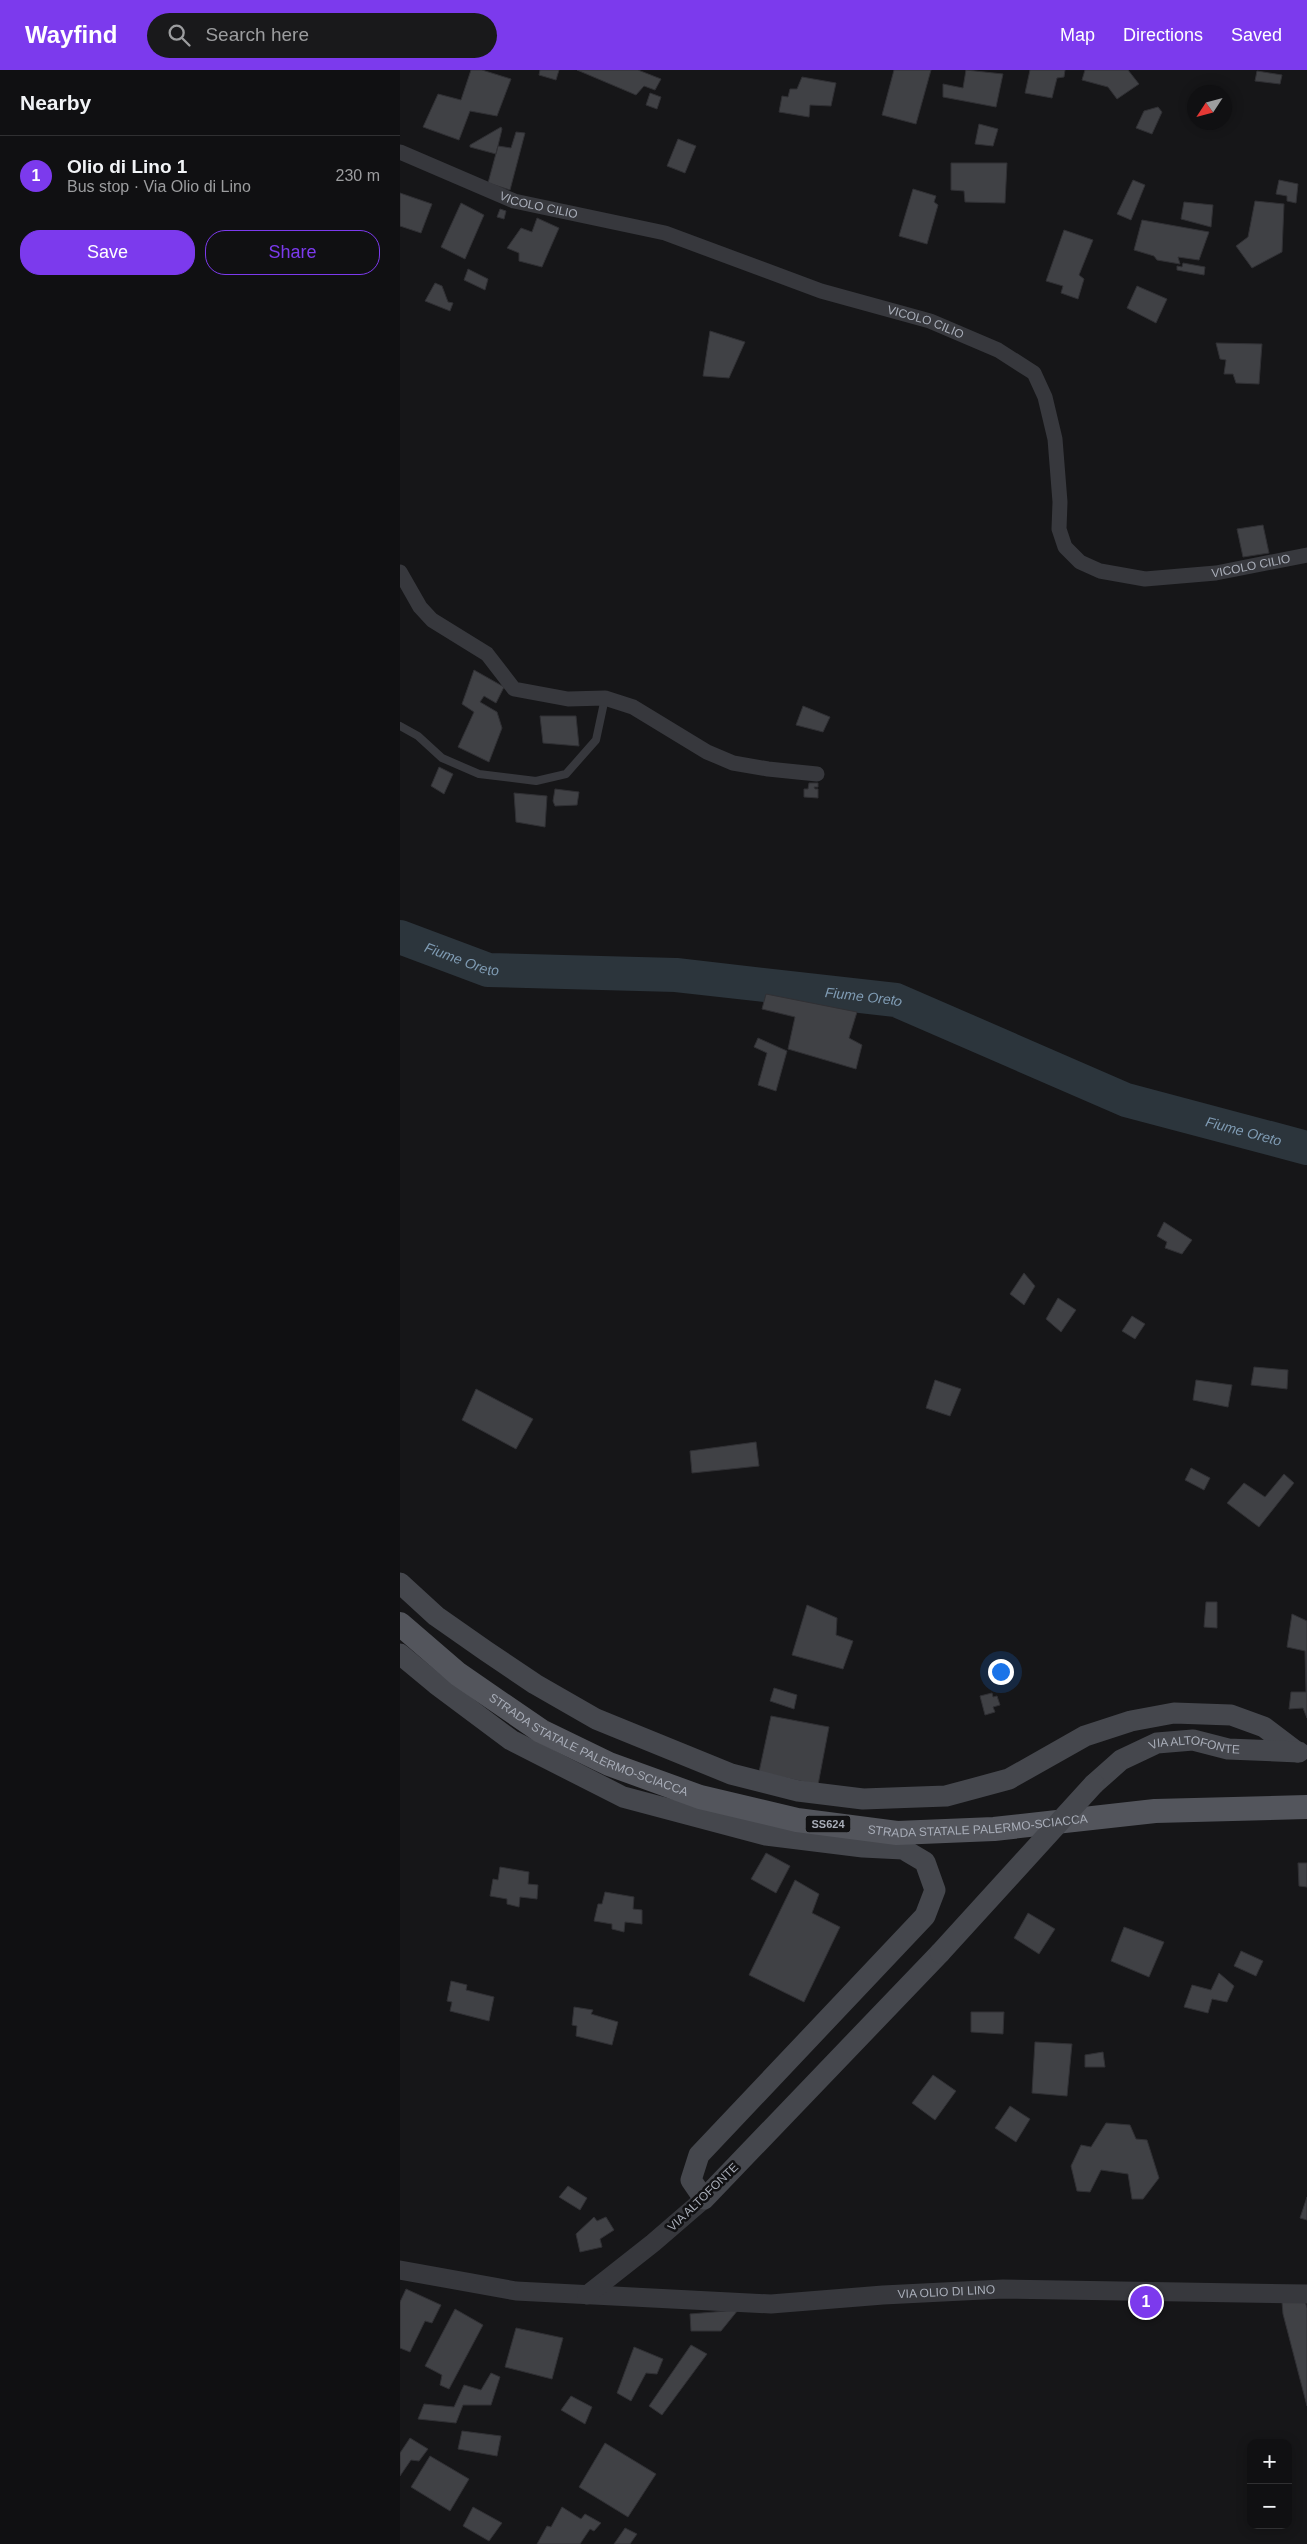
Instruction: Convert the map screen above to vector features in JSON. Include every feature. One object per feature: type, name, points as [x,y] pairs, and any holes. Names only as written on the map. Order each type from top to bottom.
[{"type":"main road","points":[[400,1583],[436,1616],[486,1651],[535,1684],[596,1720],[731,1774],[798,1791],[863,1799],[946,1796],[1009,1779],[1085,1736],[1131,1721],[1174,1713],[1231,1716],[1264,1727],[1302,1752]]},
{"type":"main road","name":"STRADA STATALE PALERMO-SCIACCA","points":[[400,1624],[458,1674],[549,1735],[609,1764],[700,1798],[797,1820],[897,1832],[994,1828],[1155,1811],[1307,1807]]},
{"type":"main road","points":[[400,1654],[436,1684],[511,1740],[623,1797],[766,1835],[863,1847],[903,1849],[925,1862],[935,1890],[925,1916],[699,2155],[691,2180],[704,2199]]},
{"type":"main road","name":"VIA ALTOFONTE","points":[[704,2199],[940,1953],[1094,1784],[1122,1760],[1157,1743],[1193,1740],[1228,1749],[1302,1752]]},
{"type":"street","name":"VICOLO CILIO","points":[[400,152],[514,201],[665,233],[821,291],[930,320],[998,350],[1034,374],[1045,396],[1056,439],[1060,502],[1059,529],[1064,547],[1080,562],[1100,570],[1145,579],[1216,572],[1307,555]]},
{"type":"street","points":[[400,572],[420,607],[432,620],[486,654],[514,689],[568,700],[605,698],[633,707],[708,752],[733,763],[817,774]]},
{"type":"street","name":"VIA ALTOFONTE","points":[[587,2295],[653,2243],[704,2199]]},
{"type":"street","points":[[400,2270],[516,2291],[587,2295]]},
{"type":"street","name":"VIA OLIO DI LINO","points":[[587,2295],[771,2304],[883,2295],[1003,2289],[1307,2294]]},
{"type":"lane","points":[[400,726],[418,736],[442,758],[479,774],[536,781],[566,774],[596,740],[605,698]]},
{"type":"building","points":[[471,70],[482,70],[511,79],[497,116],[470,111],[459,140],[423,127],[438,94],[461,100]]},
{"type":"building","points":[[540,70],[559,70],[556,80],[539,75]]},
{"type":"building","points":[[577,70],[638,70],[661,79],[655,90],[644,86],[636,95]]},
{"type":"building","points":[[894,70],[931,70],[916,124],[882,115]]},
{"type":"building","points":[[966,70],[1003,74],[996,107],[943,97],[943,84],[963,88]]},
{"type":"building","points":[[1030,70],[1065,70],[1064,77],[1057,78],[1052,98],[1025,93]]},
{"type":"building","points":[[1085,70],[1128,70],[1139,84],[1117,99],[1108,87],[1082,80]]},
{"type":"building","points":[[1257,71],[1282,75],[1280,84],[1255,81]]},
{"type":"building","points":[[802,77],[836,83],[831,106],[810,105],[809,117],[779,112],[782,96],[788,97],[790,89],[797,89]]},
{"type":"building","points":[[650,93],[661,97],[657,109],[646,105]]},
{"type":"building","points":[[1158,107],[1162,112],[1152,134],[1136,128],[1144,111]]},
{"type":"building","points":[[979,124],[998,129],[993,146],[975,144]]},
{"type":"building","points":[[501,127],[496,154],[470,147],[470,145]]},
{"type":"building","points":[[516,132],[525,133],[510,190],[488,183],[498,146],[511,148]]},
{"type":"building","points":[[678,139],[696,146],[685,173],[667,166]]},
{"type":"building","points":[[951,163],[1007,163],[1005,203],[965,202],[964,191],[951,190]]},
{"type":"building","points":[[1133,180],[1145,185],[1131,220],[1117,214]]},
{"type":"building","points":[[1279,180],[1298,184],[1296,203],[1287,201],[1287,196],[1276,194]]},
{"type":"building","points":[[913,189],[936,196],[934,202],[938,205],[927,244],[899,236]]},
{"type":"building","points":[[400,193],[432,204],[421,233],[400,226]]},
{"type":"building","points":[[1255,201],[1284,204],[1282,252],[1252,268],[1236,246],[1248,237]]},
{"type":"building","points":[[1184,202],[1213,205],[1211,227],[1181,219]]},
{"type":"building","points":[[461,203],[484,215],[465,259],[441,247]]},
{"type":"building","points":[[500,209],[506,211],[504,219],[497,217]]},
{"type":"building","points":[[537,218],[559,228],[542,267],[519,261],[519,253],[507,248],[521,228],[532,232]]},
{"type":"building","points":[[1142,220],[1209,232],[1199,260],[1178,257],[1180,264],[1157,260],[1154,256],[1134,250]]},
{"type":"building","points":[[1064,230],[1093,240],[1079,275],[1084,279],[1078,299],[1061,293],[1063,286],[1046,281]]},
{"type":"building","points":[[1183,263],[1205,267],[1204,275],[1177,270],[1177,266],[1182,267]]},
{"type":"building","points":[[468,269],[488,279],[485,290],[464,280]]},
{"type":"building","points":[[435,283],[442,286],[448,302],[453,303],[450,311],[425,301]]},
{"type":"building","points":[[1137,286],[1167,299],[1156,323],[1127,308]]},
{"type":"building","points":[[710,331],[745,342],[729,378],[703,376]]},
{"type":"building","points":[[1216,343],[1262,344],[1259,384],[1236,383],[1233,374],[1224,374],[1226,360],[1220,359]]},
{"type":"building","points":[[1263,525],[1269,553],[1243,557],[1237,529]]},
{"type":"building","points":[[474,670],[504,687],[496,703],[484,696],[480,702],[497,712],[502,728],[489,762],[458,747],[474,712],[462,704]]},
{"type":"building","points":[[803,706],[830,717],[823,732],[796,725]]},
{"type":"building","points":[[540,716],[576,716],[579,746],[543,743]]},
{"type":"building","points":[[439,767],[453,774],[444,794],[431,786]]},
{"type":"building","points":[[809,783],[818,783],[818,787],[814,787],[818,789],[818,798],[804,797],[804,789],[808,789]]},
{"type":"building","points":[[555,789],[579,792],[577,805],[555,806],[553,801]]},
{"type":"building","points":[[514,793],[547,796],[545,827],[516,822]]},
{"type":"building","points":[[766,994],[857,1012],[849,1038],[862,1045],[856,1069],[788,1049],[795,1017],[762,1009]]},
{"type":"building","points":[[758,1038],[787,1051],[776,1091],[758,1085],[767,1053],[754,1047]]},
{"type":"building","points":[[1164,1222],[1192,1240],[1182,1254],[1165,1248],[1167,1242],[1157,1236]]},
{"type":"building","points":[[1024,1273],[1035,1286],[1024,1305],[1010,1294]]},
{"type":"building","points":[[1058,1298],[1076,1310],[1061,1332],[1046,1319]]},
{"type":"building","points":[[1132,1316],[1145,1324],[1135,1339],[1122,1331]]},
{"type":"building","points":[[1254,1367],[1288,1370],[1287,1389],[1251,1385]]},
{"type":"building","points":[[935,1380],[961,1389],[950,1416],[926,1408]]},
{"type":"building","points":[[1196,1380],[1232,1385],[1228,1407],[1193,1400]]},
{"type":"building","points":[[476,1389],[533,1419],[516,1449],[462,1420]]},
{"type":"building","points":[[756,1442],[759,1466],[692,1473],[690,1451]]},
{"type":"building","points":[[1191,1468],[1210,1478],[1204,1490],[1185,1480]]},
{"type":"building","points":[[1284,1474],[1294,1483],[1259,1527],[1227,1503],[1244,1483],[1265,1497]]},
{"type":"building","points":[[1206,1602],[1217,1602],[1217,1628],[1204,1627]]},
{"type":"building","points":[[807,1605],[837,1618],[836,1635],[853,1641],[843,1669],[792,1655]]},
{"type":"building","points":[[1292,1614],[1307,1621],[1307,1718],[1303,1708],[1289,1709],[1291,1692],[1306,1692],[1305,1651],[1287,1647]]},
{"type":"building","points":[[774,1688],[797,1695],[794,1709],[770,1701]]},
{"type":"building","points":[[992,1693],[993,1697],[997,1696],[1000,1705],[993,1707],[995,1712],[985,1715],[980,1696]]},
{"type":"building","points":[[771,1716],[829,1727],[818,1785],[759,1772]]},
{"type":"building","points":[[766,1853],[790,1866],[776,1893],[751,1879]]},
{"type":"building","points":[[1298,1863],[1307,1863],[1307,1887],[1299,1886]]},
{"type":"building","points":[[500,1867],[529,1872],[528,1884],[538,1885],[537,1899],[520,1897],[519,1907],[507,1904],[507,1899],[490,1896],[493,1879],[498,1880]]},
{"type":"building","points":[[795,1880],[819,1894],[812,1913],[840,1927],[804,2002],[749,1975]]},
{"type":"building","points":[[605,1892],[634,1897],[633,1909],[642,1910],[642,1924],[625,1922],[624,1932],[612,1929],[612,1924],[594,1921],[598,1904],[602,1904]]},
{"type":"building","points":[[1028,1913],[1055,1929],[1039,1954],[1014,1938]]},
{"type":"building","points":[[1124,1927],[1164,1942],[1149,1977],[1111,1961]]},
{"type":"building","points":[[1241,1951],[1263,1961],[1256,1976],[1234,1966]]},
{"type":"building","points":[[1219,1973],[1234,1986],[1227,2002],[1212,1999],[1208,2013],[1184,2007],[1192,1985],[1211,1990]]},
{"type":"building","points":[[451,1981],[467,1985],[466,1990],[494,1997],[489,2021],[450,2011],[452,2002],[447,2001]]},
{"type":"building","points":[[574,2007],[593,2010],[591,2014],[618,2022],[612,2045],[576,2036],[577,2026],[572,2025]]},
{"type":"building","points":[[971,2012],[1004,2012],[1003,2034],[971,2032]]},
{"type":"building","points":[[1035,2042],[1072,2044],[1067,2096],[1032,2093]]},
{"type":"building","points":[[1103,2052],[1105,2067],[1085,2067],[1085,2055]]},
{"type":"building","points":[[933,2075],[956,2091],[935,2120],[912,2103]]},
{"type":"building","points":[[1010,2106],[1030,2119],[1016,2142],[995,2128]]},
{"type":"building","points":[[1106,2123],[1130,2125],[1136,2139],[1147,2140],[1159,2178],[1143,2199],[1132,2199],[1128,2174],[1101,2170],[1090,2192],[1077,2191],[1071,2166],[1081,2145],[1091,2147]]},
{"type":"building","points":[[568,2186],[587,2198],[580,2210],[559,2197]]},
{"type":"building","points":[[1307,2197],[1307,2220],[1300,2218]]},
{"type":"building","points":[[594,2217],[597,2221],[606,2217],[614,2230],[600,2239],[602,2247],[580,2252],[576,2234]]},
{"type":"building","points":[[406,2289],[441,2305],[432,2323],[425,2321],[410,2352],[400,2348],[400,2302]]},
{"type":"building","points":[[1305,2301],[1307,2308],[1307,2406],[1283,2314],[1282,2302]]},
{"type":"building","points":[[455,2309],[483,2325],[449,2389],[440,2385],[442,2375],[425,2366]]},
{"type":"building","points":[[738,2310],[721,2331],[691,2331],[690,2314]]},
{"type":"building","points":[[516,2328],[563,2338],[552,2379],[505,2367]]},
{"type":"building","points":[[691,2345],[707,2354],[662,2415],[649,2406]]},
{"type":"building","points":[[634,2347],[663,2359],[657,2374],[646,2373],[631,2401],[617,2393]]},
{"type":"building","points":[[491,2373],[500,2377],[491,2405],[463,2405],[456,2423],[418,2419],[424,2404],[454,2407],[464,2385],[481,2390]]},
{"type":"building","points":[[571,2396],[592,2407],[585,2424],[561,2410]]},
{"type":"building","points":[[462,2431],[501,2436],[497,2456],[458,2449]]},
{"type":"building","points":[[410,2438],[428,2449],[419,2461],[411,2460],[400,2476],[400,2453]]},
{"type":"building","points":[[605,2443],[656,2474],[628,2517],[579,2487]]},
{"type":"building","points":[[430,2456],[469,2479],[450,2511],[411,2487]]},
{"type":"building","points":[[473,2507],[502,2523],[489,2541],[463,2526]]},
{"type":"building","points":[[562,2507],[581,2519],[585,2514],[601,2523],[594,2531],[590,2529],[580,2544],[537,2544],[547,2526],[551,2527]]},
{"type":"building","points":[[625,2528],[637,2534],[630,2544],[614,2544]]},
{"type":"waterway","name":"Fiume Oreto","points":[[400,937],[488,970],[676,975],[896,1000],[1126,1100],[1307,1148]]},
{"type":"place","name":"Olio di Lino 1","points":[[1146,2302]]}]
